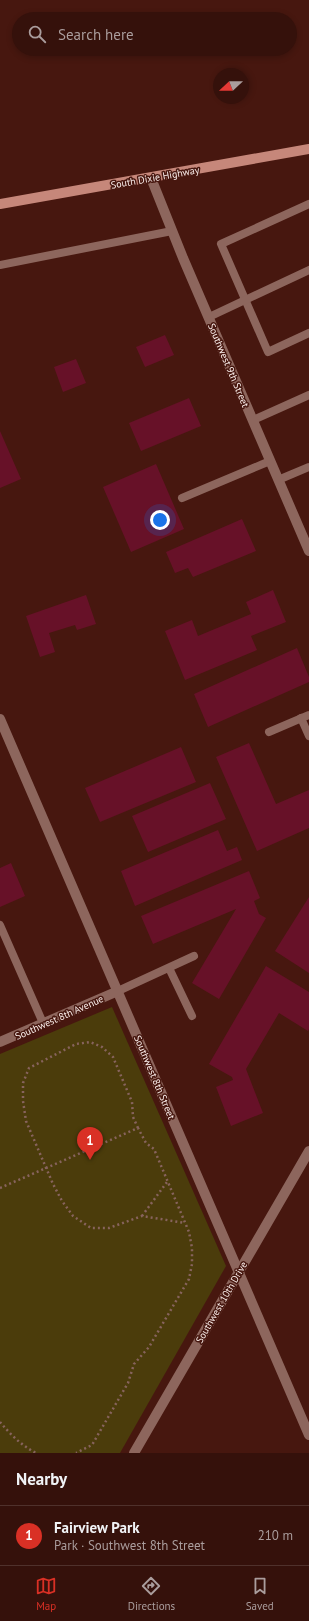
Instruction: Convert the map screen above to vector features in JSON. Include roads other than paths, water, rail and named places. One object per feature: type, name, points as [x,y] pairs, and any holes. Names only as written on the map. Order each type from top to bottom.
[{"type":"main road","name":"South Dixie Highway","points":[[0,204],[309,149]]},
{"type":"street","name":"Southwest 9th Street","points":[[151,178],[172,231],[309,551]]},
{"type":"street","name":"Southwest 8th Street","points":[[0,719],[309,1434]]},
{"type":"street","name":"Southwest 8th Avenue","points":[[0,1042],[118,991]]},
{"type":"street","name":"Southwest 10th Drive","points":[[134,1453],[309,1151]]},
{"type":"lane","points":[[309,204],[221,244],[268,352],[309,333]]},
{"type":"lane","points":[[0,264],[172,231]]},
{"type":"lane","points":[[209,317],[309,270]]},
{"type":"lane","points":[[253,420],[309,395]]},
{"type":"lane","points":[[182,498],[270,461]]},
{"type":"lane","points":[[278,480],[309,467]]},
{"type":"lane","points":[[269,732],[309,715]]},
{"type":"lane","points":[[301,718],[309,736]]},
{"type":"lane","points":[[0,925],[44,1023]]},
{"type":"lane","points":[[118,991],[194,956]]},
{"type":"lane","points":[[169,968],[192,1016]]},
{"type":"place","name":"Fairview Park","points":[[90,1160]]}]
